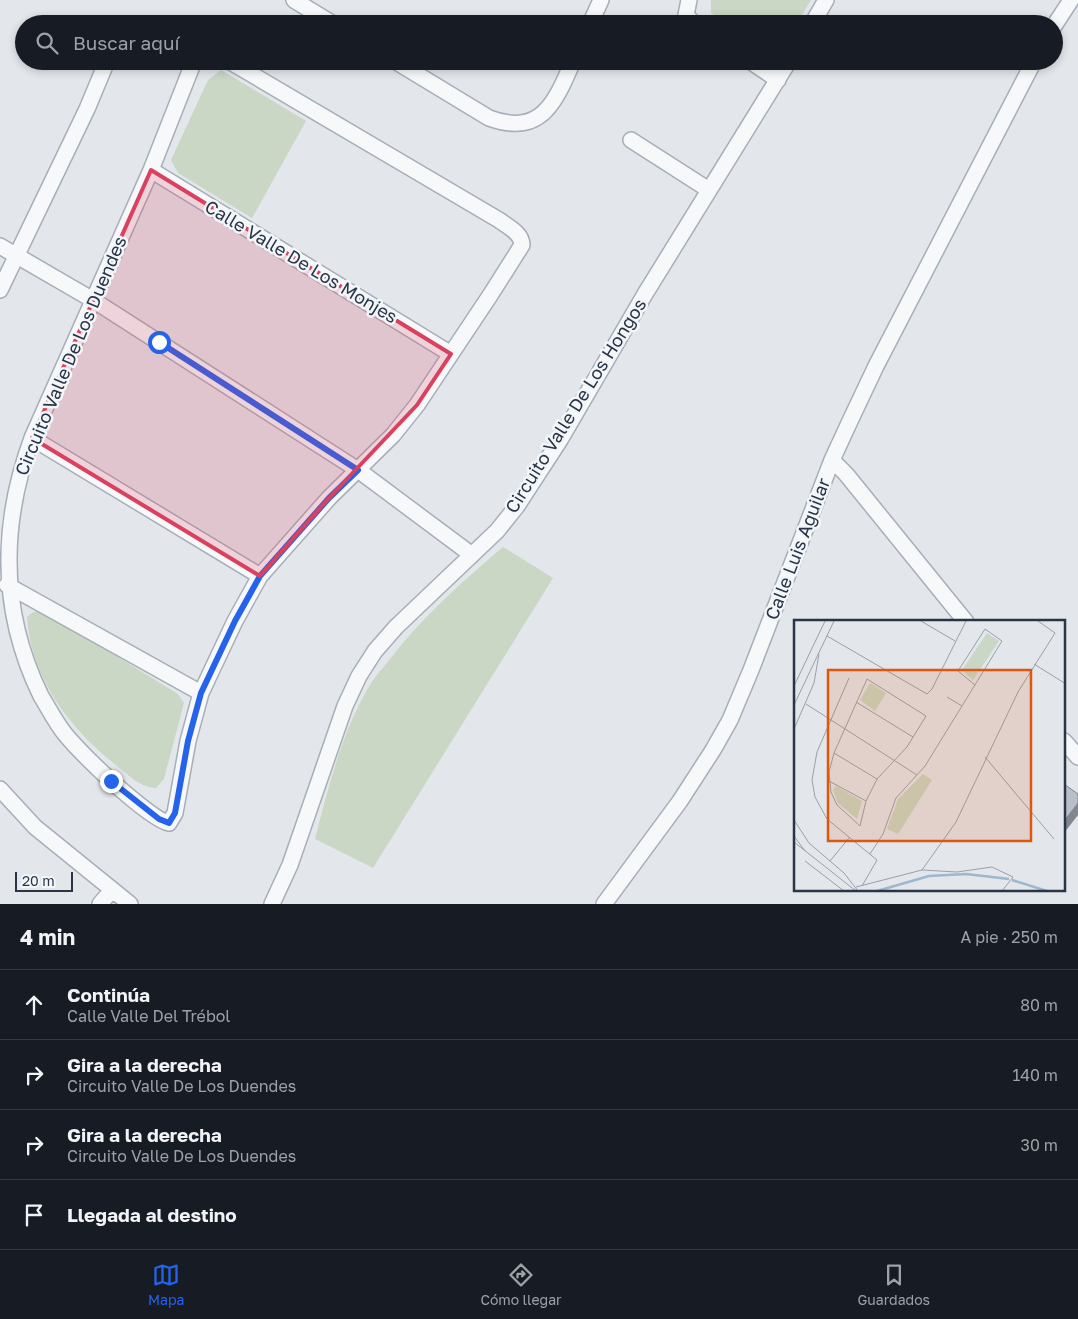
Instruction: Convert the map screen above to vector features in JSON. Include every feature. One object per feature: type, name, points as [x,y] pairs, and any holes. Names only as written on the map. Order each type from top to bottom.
[{"type":"street","points":[[294,0],[318,15]]},
{"type":"street","points":[[594,15],[601,0]]},
{"type":"street","points":[[686,15],[689,0]]},
{"type":"street","points":[[817,15],[826,0]]},
{"type":"street","points":[[1061,15],[1071,0]]},
{"type":"street","points":[[0,290],[87,109],[103,70]]},
{"type":"street","name":"Circuito Valle De Los Duendes","points":[[190,70],[151,170],[32,438],[22,464],[8,536],[7,585],[10,612],[18,645],[34,683],[64,733],[94,765],[134,800],[169,823],[175,813],[188,741],[201,693],[235,621],[260,576],[329,498],[393,434],[432,386],[520,249],[522,240],[499,220],[244,70]]},
{"type":"street","points":[[410,70],[489,118],[513,124],[534,120],[543,114],[553,101],[568,70]]},
{"type":"street","points":[[763,70],[778,80]]},
{"type":"street","name":"Circuito Valle De Los Hongos","points":[[272,904],[290,865],[341,715],[359,676],[396,627],[498,531],[517,506],[541,470],[708,190],[784,70]]},
{"type":"street","name":"Calle Luis Aguilar","points":[[604,904],[680,802],[730,720],[832,460],[876,366],[1029,70]]},
{"type":"street","points":[[631,140],[708,190]]},
{"type":"street","name":"Calle Valle De Los Monjes","points":[[151,170],[451,354]]},
{"type":"street","points":[[0,246],[93,300],[358,470],[472,555]]},
{"type":"street","points":[[32,438],[260,576]]},
{"type":"street","points":[[832,460],[846,474],[964,620]]},
{"type":"street","points":[[7,585],[201,693]]},
{"type":"street","points":[[1066,743],[1078,757]]},
{"type":"street","points":[[0,789],[35,827],[130,904]]},
{"type":"street","points":[[100,904],[112,890]]},
{"type":"highlighted area","points":[[151,170],[451,354],[417,405],[329,498],[260,576],[32,438]]},
{"type":"green space","points":[[711,0],[811,0],[802,15],[714,15],[711,13]]},
{"type":"green space","points":[[221,70],[306,121],[252,218],[178,173],[171,160],[208,80]]},
{"type":"green space","points":[[503,547],[553,578],[373,868],[315,839],[344,739],[371,683],[429,614]]},
{"type":"green space","points":[[43,611],[178,694],[184,703],[164,779],[156,788],[135,780],[100,752],[69,719],[56,701],[36,661],[30,640],[27,617],[33,612]]},
{"type":"building","points":[[1066,785],[1078,794],[1078,803],[1066,818]]},
{"type":"route","points":[[111,781],[159,819],[169,823],[175,813],[188,741],[201,693],[235,621],[260,576],[329,498],[358,470],[159,342]]}]
